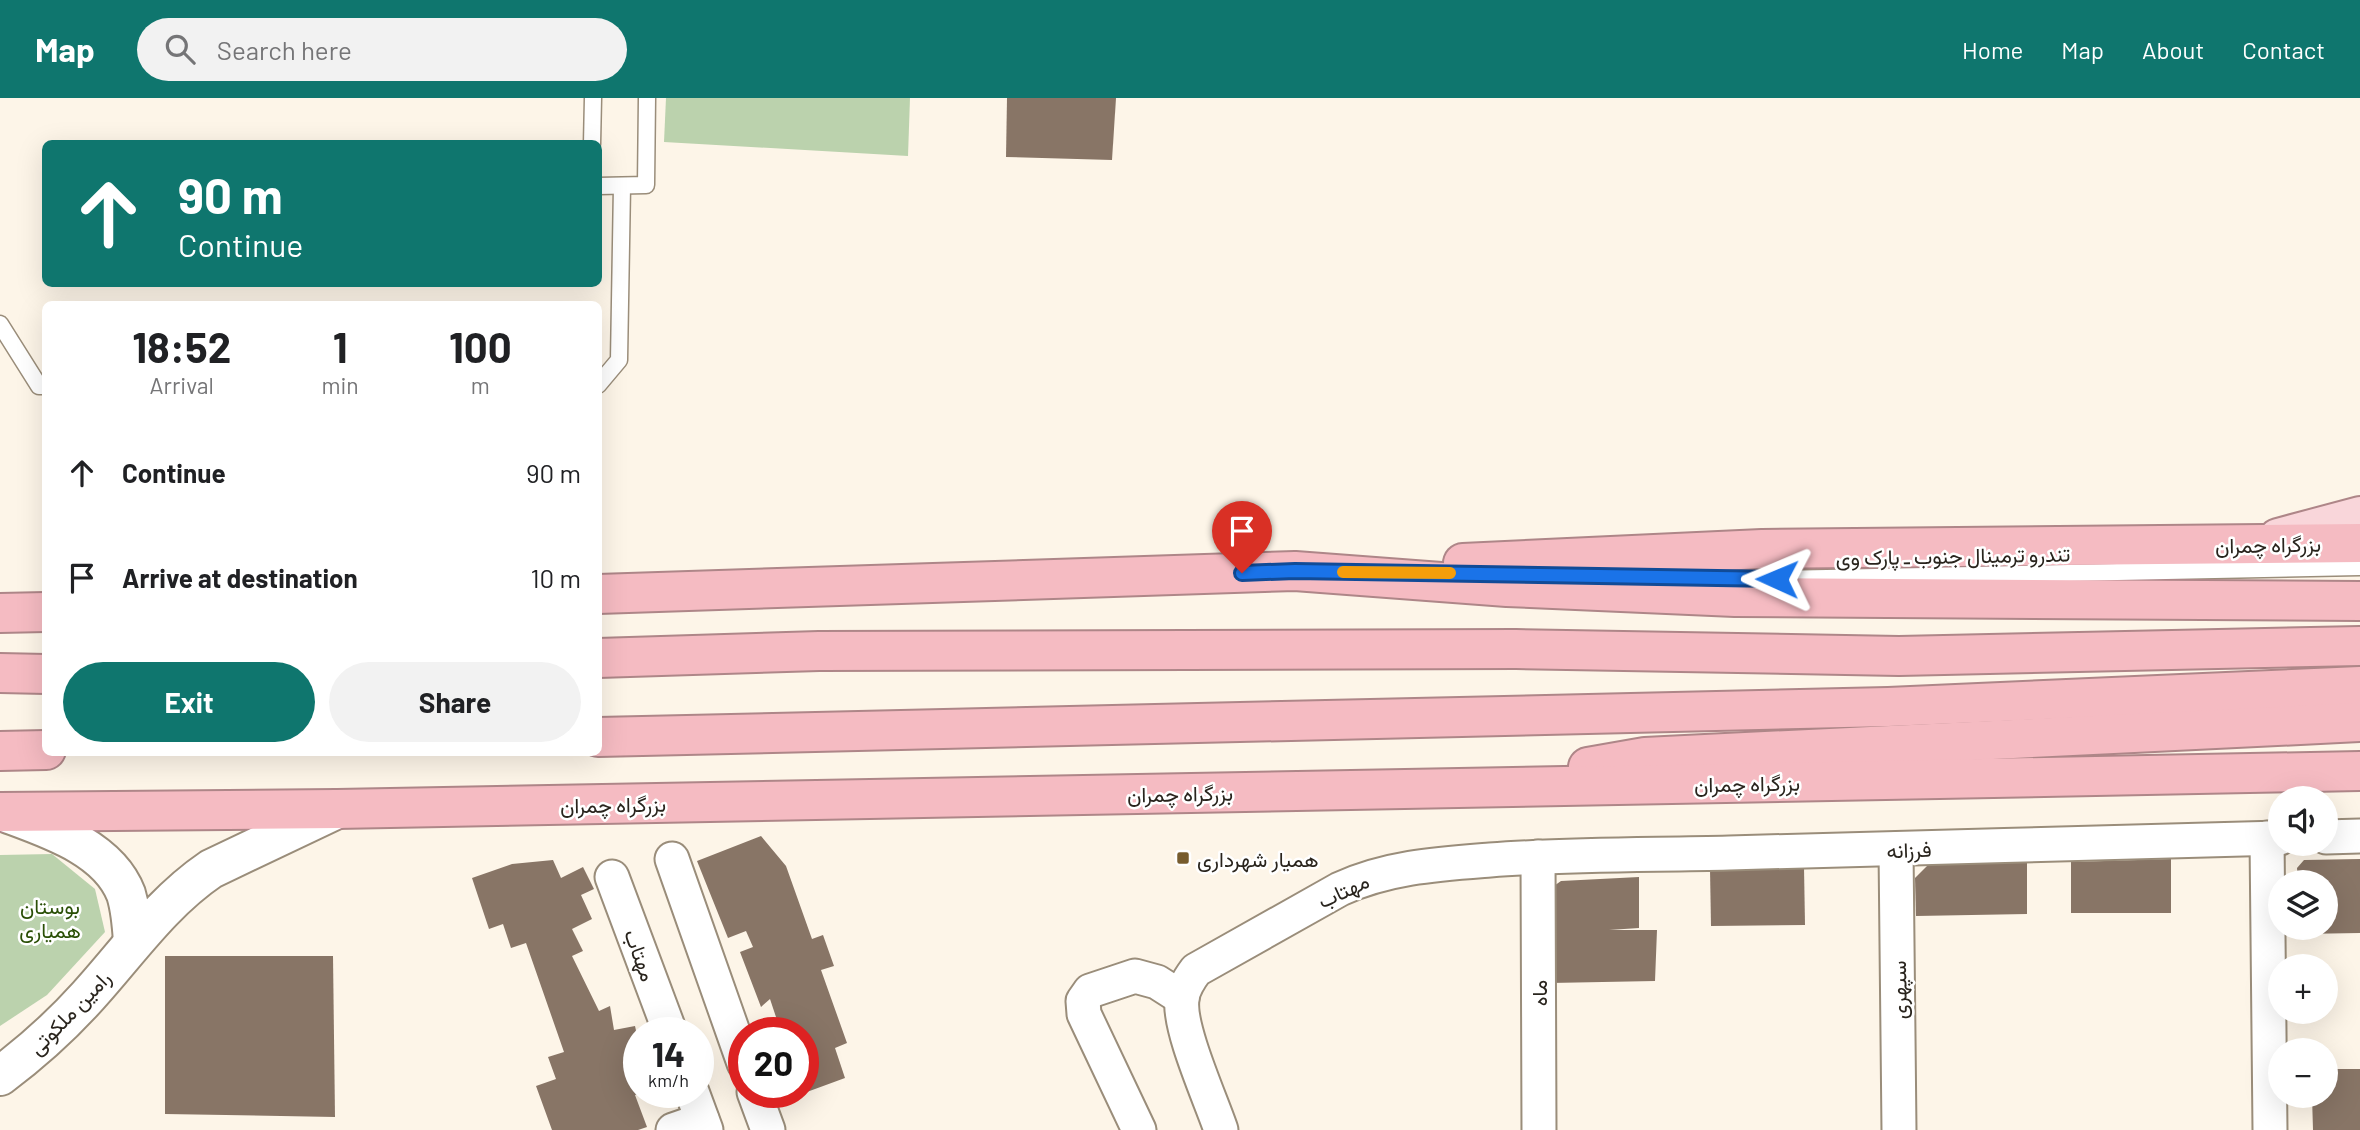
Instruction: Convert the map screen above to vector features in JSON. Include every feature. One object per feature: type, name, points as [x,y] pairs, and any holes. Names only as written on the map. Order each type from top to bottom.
[{"type":"highway","name":"بزرگراه چمران","points":[[1295,571],[1762,549],[2360,543]]},
{"type":"highway","points":[[602,594],[1295,571],[1507,587],[1735,597],[2360,601]]},
{"type":"highway","points":[[0,613],[42,612]]},
{"type":"highway","points":[[602,659],[875,650],[1516,649],[1899,656],[2360,646]]},
{"type":"highway","points":[[0,673],[42,674]]},
{"type":"highway","points":[[602,737],[1888,707],[2360,686]]},
{"type":"highway","points":[[1473,788],[1645,757],[2360,722]]},
{"type":"highway","points":[[0,751],[42,750]]},
{"type":"highway","name":"بزرگراه چمران","points":[[2,812],[337,809],[2360,771]]},
{"type":"main road","points":[[2254,544],[2360,516]]},
{"type":"street","name":"رامین ملکوتی","points":[[0,1076],[60,1026],[175,897],[211,869],[337,809]]},
{"type":"street","points":[[2,812],[65,835],[115,874],[125,892],[131,914],[133,942]]},
{"type":"street","points":[[2338,837],[2360,836]]},
{"type":"street","name":"فرزانه","points":[[1538,857],[2268,838]]},
{"type":"street","name":"سپهری","points":[[1896,849],[1899,1130]]},
{"type":"street","points":[[2270,1130],[2274,856]]},
{"type":"street","name":"مهتاب","points":[[1182,998],[1188,981],[1196,970],[1340,889],[1365,878],[1388,871],[1433,865],[1538,857]]},
{"type":"street","name":"ماه","points":[[1538,857],[1539,1130]]},
{"type":"street","points":[[672,859],[728,1018]]},
{"type":"street","name":"مهتاب","points":[[612,877],[664,1017]]},
{"type":"street","points":[[1139,1130],[1084,1014],[1083,1001],[1090,991],[1135,976],[1157,982],[1182,998],[1183,1023],[1222,1130]]},
{"type":"street","points":[[760,1108],[768,1130]]},
{"type":"lane","points":[[592,140],[593,98]]},
{"type":"lane","points":[[602,187],[646,185],[648,98]]},
{"type":"lane","points":[[602,379],[619,360],[622,186]]},
{"type":"lane","points":[[0,324],[39,386],[42,386]]},
{"type":"lane","name":"تندرو ترمینال جنوب ـ پارک وی","points":[[1763,578],[2360,567]]},
{"type":"lane","points":[[1295,571],[1626,576]]},
{"type":"green space","points":[[666,98],[910,98],[908,156],[664,142]]},
{"type":"green space","name":"بوستان همیاری","points":[[52,854],[95,889],[105,932],[47,995],[0,1026],[0,855]]},
{"type":"building","points":[[1007,98],[1116,98],[1112,160],[1006,157]]},
{"type":"building","points":[[761,836],[786,866],[812,939],[823,935],[834,966],[821,970],[847,1043],[835,1048],[845,1078],[819,1088],[819,1017],[776,1017],[770,999],[761,1007],[740,952],[753,947],[746,931],[728,938],[697,861]]},
{"type":"building","points":[[2171,859],[2171,913],[2071,913],[2071,862]]},
{"type":"building","points":[[2360,859],[2360,933],[2338,933],[2338,870],[2297,870],[2304,860]]},
{"type":"building","points":[[553,860],[561,878],[583,867],[594,889],[581,895],[592,919],[572,929],[583,951],[572,956],[599,1011],[610,1006],[614,1030],[623,1028],[623,1108],[640,1108],[647,1127],[638,1130],[552,1130],[536,1086],[556,1079],[548,1057],[564,1052],[526,943],[511,948],[503,924],[489,929],[472,878],[512,864]]},
{"type":"building","points":[[2027,862],[2027,914],[1916,916],[1915,878],[1928,865]]},
{"type":"building","points":[[1804,867],[1805,925],[1711,926],[1710,869]]},
{"type":"building","points":[[1639,877],[1639,928],[1609,930],[1657,930],[1655,981],[1550,983],[1551,888],[1561,881]]},
{"type":"building","points":[[165,956],[333,956],[335,1117],[165,1114]]},
{"type":"building","points":[[2338,1069],[2360,1069],[2360,1130],[2313,1130],[2312,1108],[2338,1108]]},
{"type":"slow traffic","points":[[1343,572],[1450,573]]},
{"type":"place","name":"همیار شهرداری","points":[[1183,858]]},
{"type":"route","points":[[1242,573],[1295,571],[1777,579]]}]
